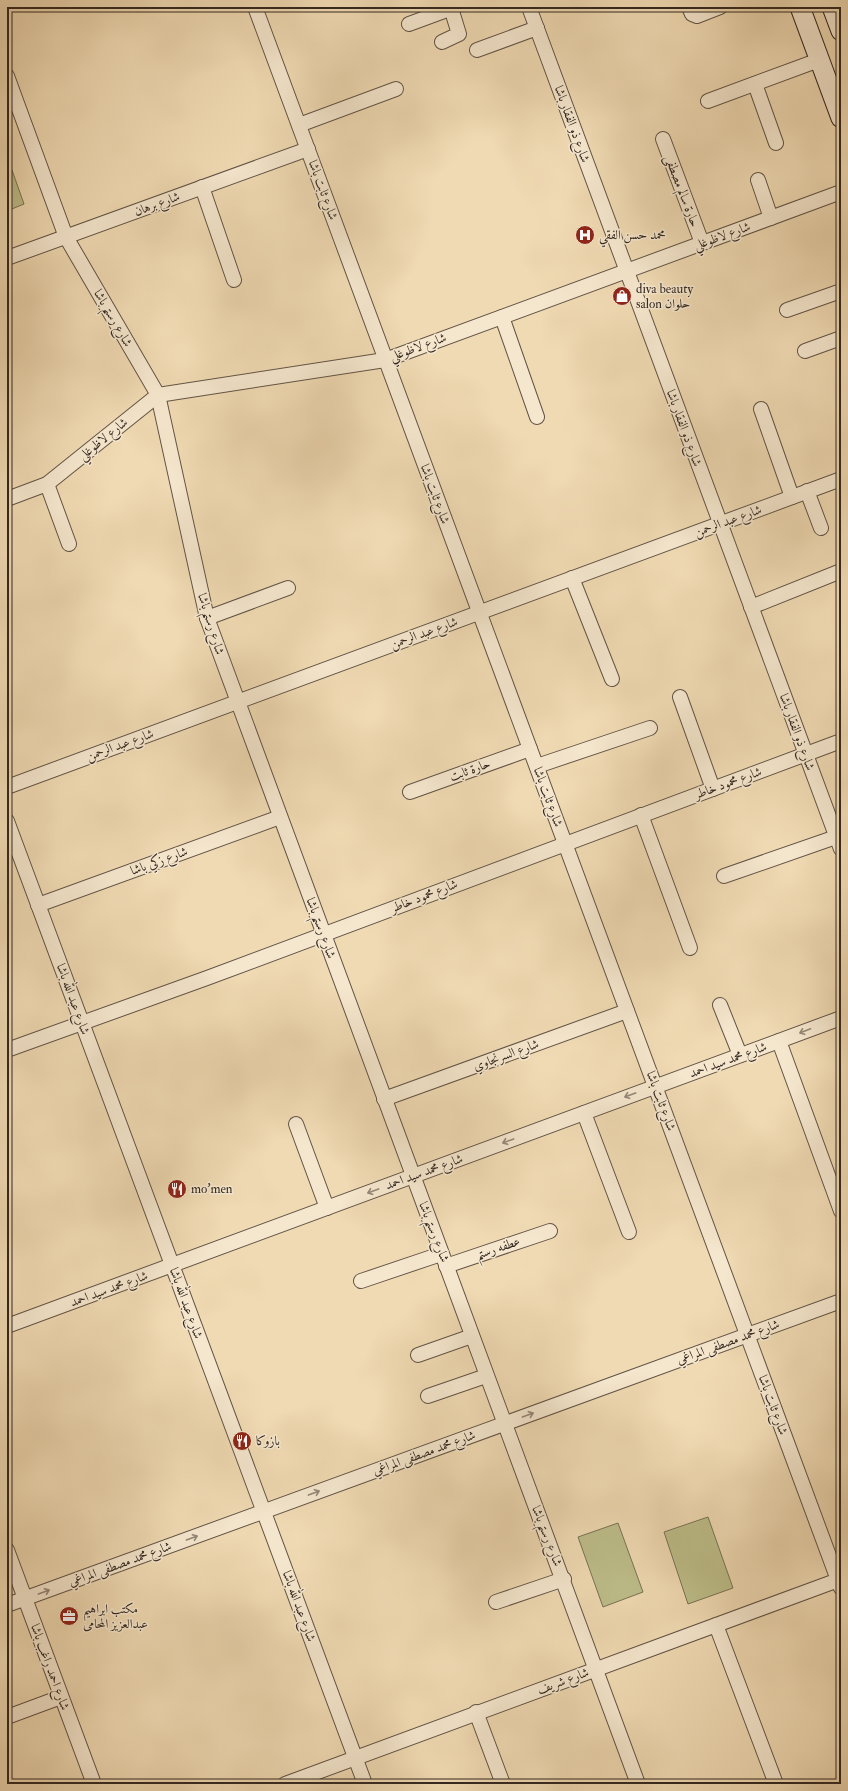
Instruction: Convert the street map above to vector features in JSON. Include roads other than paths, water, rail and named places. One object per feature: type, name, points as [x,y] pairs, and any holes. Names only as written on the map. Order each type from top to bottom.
[{"type":"street","name":"شارع ثابت باشا","points":[[255,7],[840,1582]]},
{"type":"street","points":[[408,24],[453,7],[460,33],[457,37],[442,42]]},
{"type":"street","name":"شارع ذو الفقار باشا","points":[[529,7],[839,843]]},
{"type":"street","points":[[694,11],[720,7]]},
{"type":"street","points":[[800,7],[841,118]]},
{"type":"street","points":[[832,7],[841,31]]},
{"type":"street","points":[[476,50],[537,28]]},
{"type":"street","points":[[708,102],[819,60]]},
{"type":"street","name":"شارع رستم باشا","points":[[7,76],[66,236],[158,395],[207,618],[486,1376],[564,1579],[638,1784]]},
{"type":"street","points":[[755,84],[776,143]]},
{"type":"street","points":[[299,125],[396,89]]},
{"type":"street","name":"حارة سالم مصطفى","points":[[662,139],[702,243]]},
{"type":"street","name":"شارع برهان","points":[[7,258],[308,149]]},
{"type":"street","points":[[758,180],[771,218]]},
{"type":"street","points":[[202,187],[234,280]]},
{"type":"street","name":"شارع لاظوغلي","points":[[7,499],[47,484],[158,395],[385,360],[841,192]]},
{"type":"street","points":[[787,310],[841,291]]},
{"type":"street","points":[[502,317],[537,417]]},
{"type":"street","points":[[805,351],[841,338]]},
{"type":"street","points":[[761,409],[792,497]]},
{"type":"street","name":"شارع عبد الرحمن","points":[[7,787],[841,479]]},
{"type":"street","points":[[47,484],[69,544]]},
{"type":"street","points":[[807,491],[822,528]]},
{"type":"street","points":[[751,607],[841,571]]},
{"type":"street","points":[[572,578],[612,679]]},
{"type":"street","points":[[207,618],[288,588]]},
{"type":"street","points":[[680,697],[713,789]]},
{"type":"street","points":[[537,766],[650,728]]},
{"type":"street","name":"شارع محمود خاطر","points":[[7,1050],[841,741]]},
{"type":"street","name":"حارة ثابت","points":[[410,792],[530,749]]},
{"type":"street","points":[[641,815],[690,948]]},
{"type":"street","name":"شارع زكي باشا","points":[[38,904],[280,817]]},
{"type":"street","name":"شارع عبد الله باشا","points":[[7,821],[365,1784]]},
{"type":"street","points":[[724,876],[839,843]]},
{"type":"street","points":[[720,1005],[740,1055]]},
{"type":"street","name":"شارع السرنجاوي","points":[[384,1099],[627,1011]]},
{"type":"street","name":"شارع محمد سيد احمد","points":[[7,1326],[841,1018]]},
{"type":"street","points":[[779,1041],[841,1211]]},
{"type":"street","points":[[584,1112],[629,1232]]},
{"type":"street","points":[[296,1124],[327,1208]]},
{"type":"street","name":"عطفه رستم","points":[[361,1281],[550,1231]]},
{"type":"street","name":"شارع محمد مصطفى المراغي","points":[[7,1605],[841,1301]]},
{"type":"street","points":[[418,1355],[472,1336]]},
{"type":"street","points":[[428,1396],[486,1376]]},
{"type":"street","name":"شارع احمد راغب باشا","points":[[7,1550],[94,1784]]},
{"type":"street","points":[[496,1602],[564,1579]]},
{"type":"street","name":"شارع شريف","points":[[285,1784],[596,1668],[840,1582]]},
{"type":"street","points":[[716,1625],[776,1784]]},
{"type":"street","points":[[7,1717],[61,1697]]},
{"type":"street","points":[[476,1712],[503,1784]]},
{"type":"place","name":"محمد حسن الفقي","points":[[585,235]]},
{"type":"place","name":"diva beauty salon حلوان","points":[[622,296]]},
{"type":"place","name":"mo'men","points":[[177,1189]]},
{"type":"place","name":"بازوكا","points":[[242,1441]]},
{"type":"place","name":"مكتب ابراهيم عبدالعزيز المحامى","points":[[69,1616]]}]
